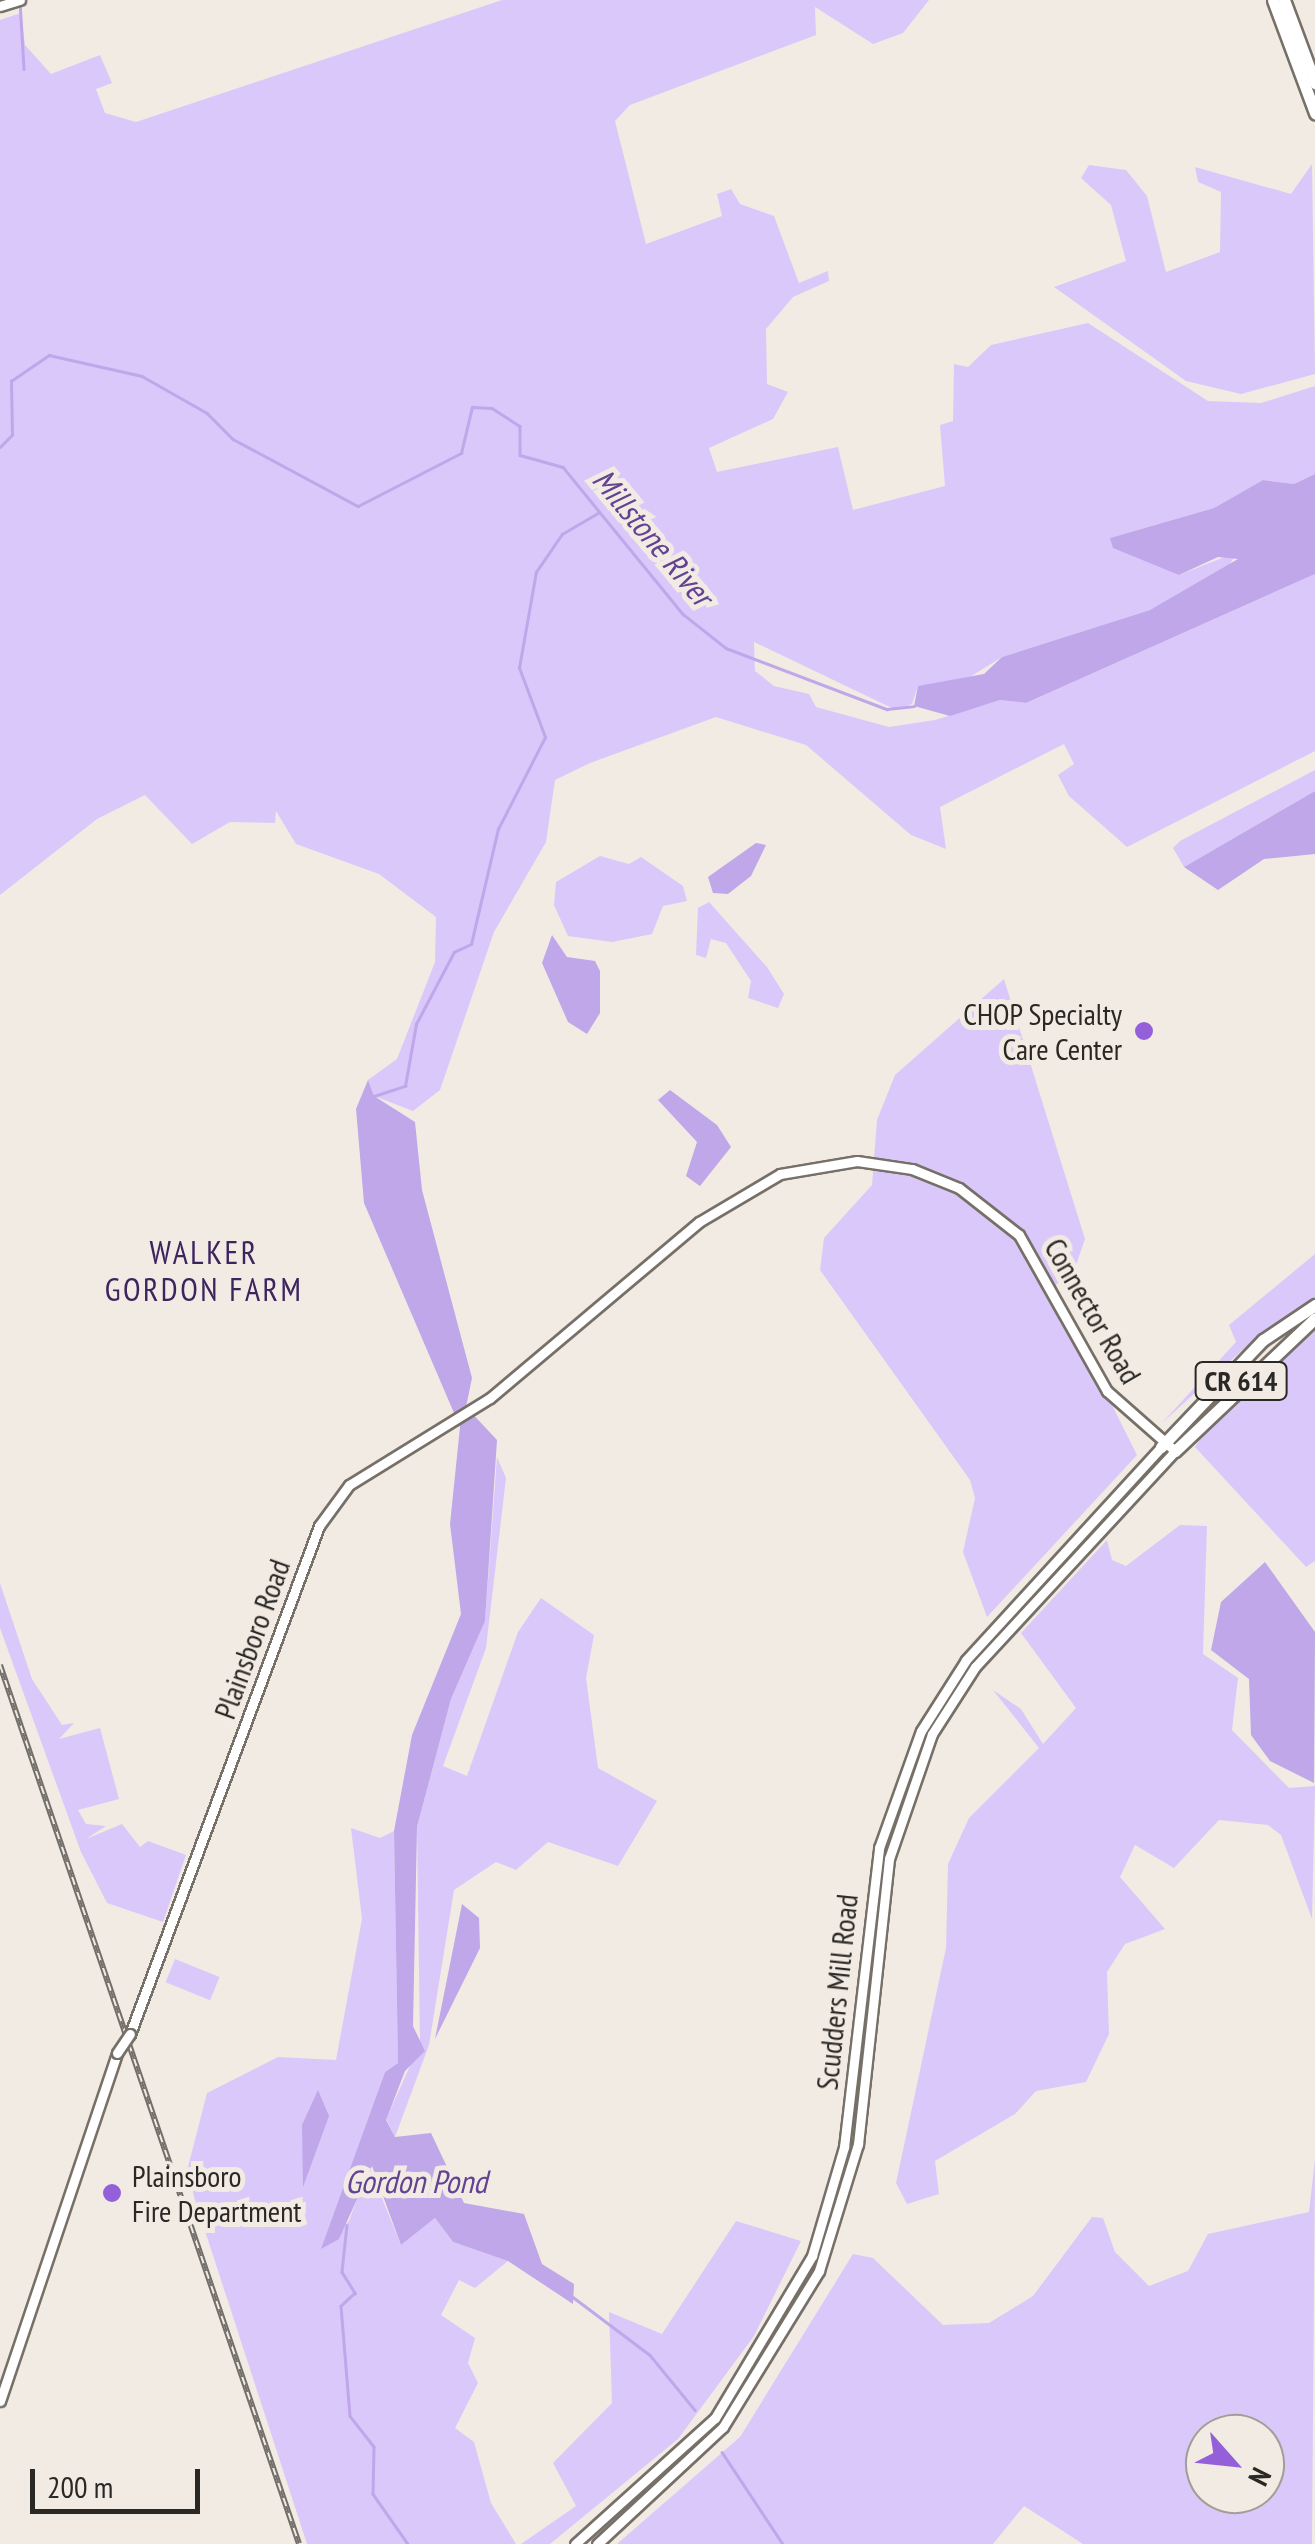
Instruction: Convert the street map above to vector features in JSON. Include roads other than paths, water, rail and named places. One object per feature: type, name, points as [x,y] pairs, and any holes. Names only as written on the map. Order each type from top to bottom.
[{"type":"highway","points":[[1273,0],[1315,113]]},
{"type":"highway","points":[[1284,0],[1315,83]]},
{"type":"highway","name":"CR 614","points":[[1161,1446],[1258,1346],[1315,1305]]},
{"type":"highway","name":"CR 614","points":[[1170,1456],[1315,1318]]},
{"type":"main road","points":[[0,6],[18,0]]},
{"type":"main road","name":"Plainsboro Road","points":[[0,2402],[117,2053],[130,2034],[323,1517],[349,1485],[472,1410],[734,1196],[798,1168],[868,1162]]},
{"type":"main road","name":"Connector Road","points":[[868,1162],[959,1188],[1018,1235],[1107,1391],[1161,1446]]},
{"type":"main road","points":[[1161,1446],[1170,1456]]},
{"type":"main road","name":"Scudders Mill Road","points":[[574,2544],[716,2418],[812,2256],[844,2147],[879,1848],[921,1731],[966,1660],[1161,1446]]},
{"type":"main road","name":"Scudders Mill Road","points":[[597,2544],[724,2427],[819,2270],[858,2144],[889,1859],[932,1734],[975,1666],[1170,1456]]},
{"type":"water","points":[[1315,474],[1315,574],[1026,703],[1000,700],[950,716],[914,706],[918,686],[984,674],[1002,657],[1150,610],[1238,559],[1218,557],[1179,575],[1113,548],[1110,538],[1214,508],[1263,480],[1294,484]]},
{"type":"water","points":[[1315,791],[1315,854],[1264,859],[1218,890],[1184,867]]},
{"type":"water","points":[[756,843],[766,845],[751,876],[728,894],[713,893],[708,877]]},
{"type":"water","points":[[552,935],[567,957],[595,961],[600,971],[600,1013],[587,1034],[568,1022],[542,963]]},
{"type":"water","name":"Gordon Pond","points":[[368,1080],[374,1096],[415,1122],[422,1190],[472,1378],[466,1407],[497,1440],[485,1621],[451,1699],[417,1827],[413,2026],[425,2051],[405,2071],[386,2120],[395,2137],[431,2133],[464,2203],[524,2214],[542,2264],[574,2284],[573,2304],[508,2261],[453,2242],[435,2218],[401,2245],[372,2166],[339,2239],[321,2249],[385,2072],[398,2063],[394,1831],[412,1735],[461,1614],[450,1524],[460,1427],[364,1203],[356,1109]]},
{"type":"water","points":[[670,1090],[717,1125],[731,1147],[700,1186],[686,1176],[697,1142],[658,1100]]},
{"type":"water","points":[[1265,1562],[1315,1632],[1314,1783],[1270,1761],[1251,1735],[1249,1679],[1211,1650],[1221,1602]]},
{"type":"water","points":[[462,1904],[479,1918],[480,1948],[435,2039]]},
{"type":"water","points":[[318,2090],[329,2116],[303,2187],[302,2125]]},
{"type":"waterway","points":[[20,1],[24,69]]},
{"type":"waterway","name":"Millstone River","points":[[0,447],[12,435],[11,381],[49,355],[142,376],[207,413],[233,439],[358,506],[461,453],[472,407],[492,408],[520,426],[520,455],[563,467],[683,614],[726,648],[887,709],[914,706]]},
{"type":"waterway","points":[[374,1096],[405,1086],[416,1024],[454,952],[471,944],[498,829],[545,737],[519,668],[536,572],[562,534],[598,513]]},
{"type":"waterway","points":[[347,2225],[342,2272],[355,2293],[341,2306],[350,2416],[374,2447],[373,2494],[408,2544]]},
{"type":"waterway","points":[[573,2297],[650,2355],[695,2410]]},
{"type":"waterway","points":[[722,2452],[783,2544]]},
{"type":"railway","points":[[0,1665],[299,2544]]},
{"type":"place","name":"CHOP Specialty Care Center","points":[[1144,1031]]},
{"type":"place","name":"Plainsboro Fire Department","points":[[112,2193]]},
{"type":"district","name":"WALKER GORDON FARM","points":[[204,1272]]}]
